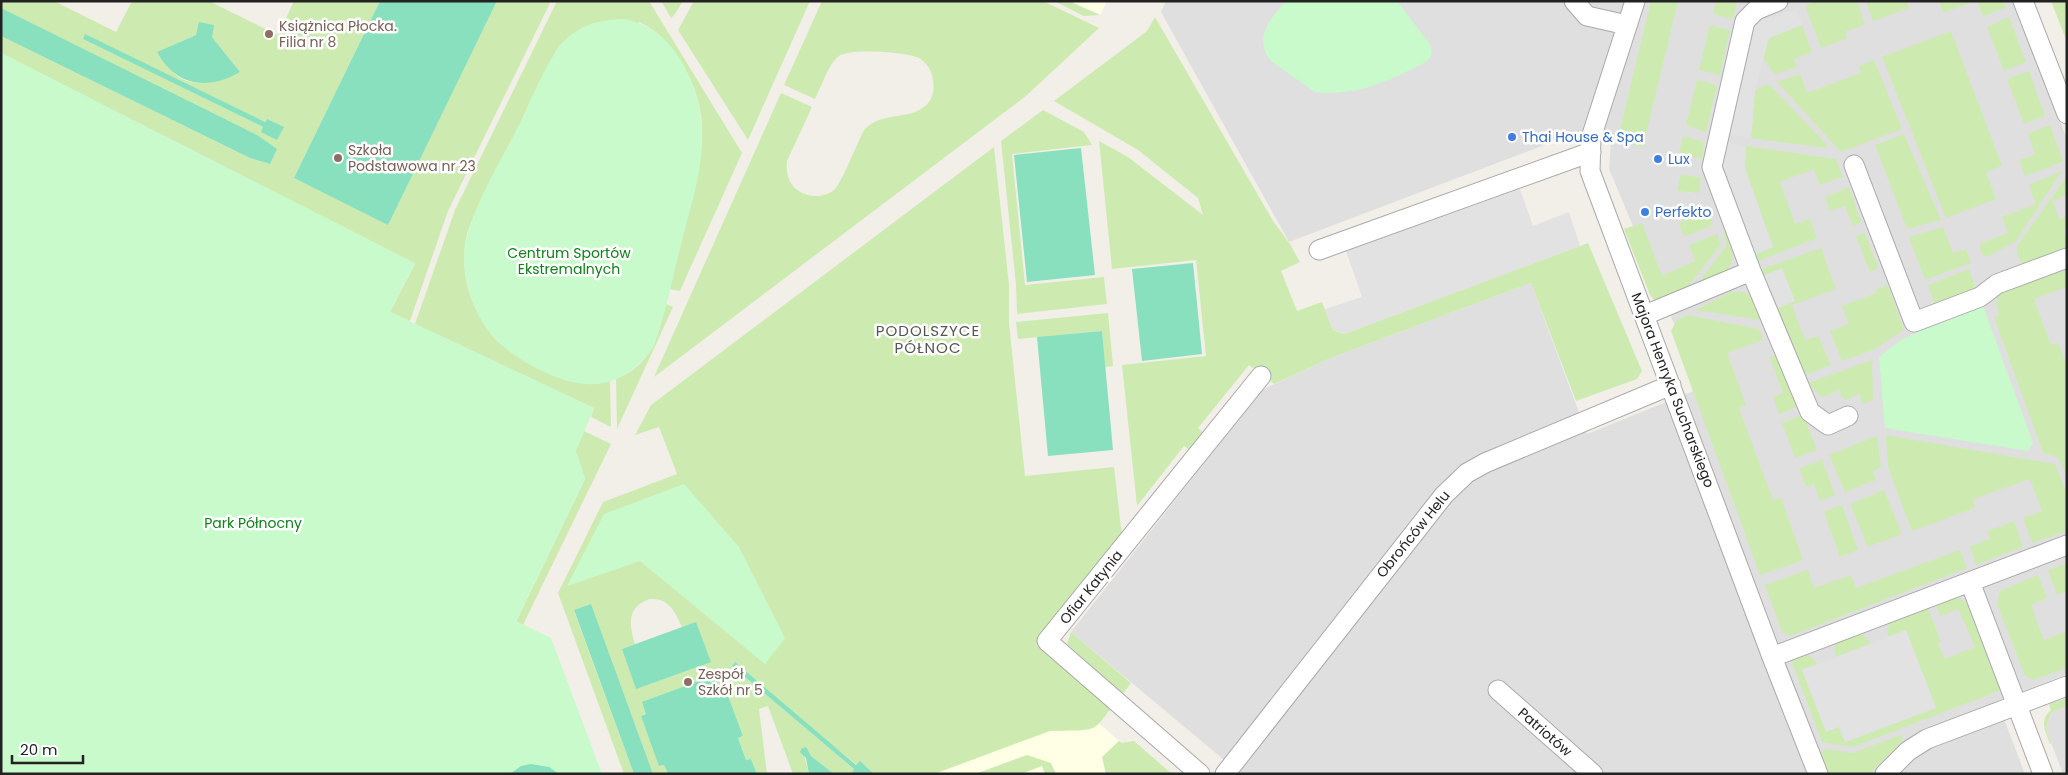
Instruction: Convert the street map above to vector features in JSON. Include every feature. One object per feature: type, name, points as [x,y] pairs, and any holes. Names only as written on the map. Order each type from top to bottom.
[{"type":"street","points":[[1574,1],[1587,16],[1627,25]]},
{"type":"street","name":"Majora Henryka Sucharskiego","points":[[1635,1],[1591,138],[1590,171],[1772,657],[1818,774]]},
{"type":"street","points":[[1778,1],[1756,10],[1745,21],[1712,167],[1751,270],[1810,412],[1828,424],[1848,416]]},
{"type":"street","points":[[2023,1],[2067,114]]},
{"type":"street","points":[[1319,250],[1591,152]]},
{"type":"street","points":[[1854,165],[1914,322],[1980,297],[1997,284],[2067,258]]},
{"type":"street","points":[[1645,314],[1751,270]]},
{"type":"street","name":"Ofiar Katynia","points":[[1200,774],[1048,641],[1261,376]]},
{"type":"street","name":"Obrońców Helu","points":[[1225,774],[1444,494],[1467,473],[1485,463],[1671,385]]},
{"type":"street","points":[[1772,657],[2067,545]]},
{"type":"street","points":[[1970,582],[2043,774]]},
{"type":"street","points":[[1885,774],[1908,750],[1927,739],[2067,686]]},
{"type":"street","name":"Patriotów","points":[[1498,690],[1593,774]]},
{"type":"shaded area","points":[[1069,1],[1107,1],[1100,15]]},
{"type":"shaded area","points":[[1166,1],[2014,1],[2067,139],[2067,674],[1997,701],[2025,774],[1241,774],[1071,632],[1262,390],[1333,357],[1531,283],[1587,434],[1701,388],[1609,169],[1611,142],[1566,131],[1542,146],[1289,242],[1161,12]]},
{"type":"shaded area","points":[[1796,9],[1802,25],[1771,37],[1768,41],[1755,90],[1751,138],[1727,134],[1753,26],[1759,22]]},
{"type":"shaded area","points":[[1724,142],[1746,146],[1745,168],[1773,247],[1753,255],[1721,173]]},
{"type":"shaded area","points":[[1520,189],[1533,226],[1569,212],[1580,246],[1344,334],[1333,330],[1325,309],[1362,297],[1346,251]]},
{"type":"shaded area","points":[[1782,268],[1795,301],[1775,309],[1762,276]]},
{"type":"shaded area","points":[[1906,630],[1936,708],[1845,742],[1839,727],[1826,732],[1802,670]]},
{"type":"shaded area","points":[[2067,706],[2067,774],[2063,774],[2046,729],[2051,713]]},
{"type":"shaded area","points":[[1085,711],[1157,774],[918,774]]},
{"type":"green space","points":[[1,1],[54,1],[116,32],[132,1],[209,1],[278,35],[294,1],[380,1],[294,178],[388,224],[497,1],[551,1],[448,211],[410,321],[390,312],[415,264],[1,53],[1,36],[250,158],[270,164],[1,8]],"holes":[[[85,35],[265,122],[266,119],[277,139],[263,127],[83,39]],[[196,35],[212,37],[240,72],[198,83],[182,79],[175,74],[157,52]]]},
{"type":"green space","points":[[380,1],[497,1],[388,225],[294,178]]},
{"type":"green space","points":[[557,1],[649,1],[742,153],[680,291],[669,289],[698,171],[701,153],[701,116],[697,98],[680,61],[662,38],[639,22],[474,216],[465,245],[465,269],[469,291],[477,312],[505,347],[523,360],[544,371],[578,381],[593,383],[610,381],[611,427],[591,417],[594,408],[415,324],[455,210]]},
{"type":"green space","points":[[661,1],[683,1],[671,18]]},
{"type":"green space","points":[[694,1],[810,1],[748,140],[678,30]]},
{"type":"green space","points":[[822,1],[1043,1],[1099,28],[1026,96],[654,377],[781,93],[812,107],[787,161],[787,170],[788,178],[795,188],[808,195],[817,196],[827,194],[835,189],[864,130],[888,117],[914,112],[922,108],[932,97],[932,73],[929,67],[919,58],[891,53],[854,52],[839,56],[828,70],[815,99],[784,85]]},
{"type":"green space","points":[[1054,1],[1069,1],[1100,15],[1084,16]]},
{"type":"green space","points":[[1287,1],[1397,1],[1429,43],[1431,56],[1426,62],[1408,71],[1368,87],[1338,92],[1315,92],[1271,61],[1266,53],[1264,37],[1266,29],[1275,14]]},
{"type":"green space","points":[[1651,1],[1678,1],[1643,147],[1617,141]]},
{"type":"green space","points":[[1716,1],[1737,1],[1733,19],[1713,14]]},
{"type":"green space","points":[[1817,1],[1857,1],[1865,24],[1845,32],[1848,38],[1821,48],[1805,5]]},
{"type":"green space","points":[[1866,1],[1906,1],[1909,8],[1873,21]]},
{"type":"green space","points":[[1939,1],[1975,1],[1943,13]]},
{"type":"green space","points":[[1977,1],[2003,1],[2006,8],[1983,16]]},
{"type":"green space","points":[[2051,1],[2067,1],[2067,42]]},
{"type":"green space","points":[[1,8],[257,135],[277,149],[270,164],[250,158],[1,36]]},
{"type":"green space","points":[[1155,17],[1273,221],[1290,244],[1300,262],[1281,271],[1297,311],[1322,302],[1333,330],[1344,334],[1588,243],[1642,371],[1637,379],[1576,401],[1531,283],[1333,357],[1274,384],[1249,365],[1198,428],[1206,435],[1193,452],[1184,446],[1137,506],[1122,365],[1206,356],[1196,260],[1112,269],[1099,141],[1128,157],[1203,215],[1198,198],[1138,150],[1054,101],[1147,31]]},
{"type":"green space","points":[[2009,17],[2026,62],[2004,71],[1987,27]]},
{"type":"green space","name":"Centrum Sportów Ekstremalnych","points":[[625,19],[643,25],[658,34],[672,47],[683,64],[694,88],[700,112],[701,158],[692,204],[653,348],[640,363],[626,374],[612,381],[597,384],[581,384],[548,374],[531,365],[508,351],[493,337],[478,315],[468,288],[464,259],[465,244],[484,192],[518,127],[542,75],[559,46],[581,28],[597,22]]},
{"type":"green space","points":[[199,22],[214,25],[212,37],[240,72],[216,82],[193,82],[173,72],[165,63],[157,52],[196,35]]},
{"type":"green space","points":[[1710,25],[1730,30],[1720,75],[1699,70]]},
{"type":"green space","points":[[1802,25],[1812,52],[1794,59],[1797,67],[1775,74],[1763,59],[1768,41],[1771,37]]},
{"type":"green space","points":[[1951,31],[2002,166],[1986,172],[1996,199],[1946,218],[1882,57]]},
{"type":"green space","points":[[85,34],[265,122],[267,119],[284,127],[277,140],[261,132],[263,127],[83,39]]},
{"type":"green space","name":"Park Północny","points":[[1,53],[415,263],[390,312],[594,408],[576,451],[585,479],[516,621],[551,638],[602,774],[1,774]]},
{"type":"green space","points":[[1874,60],[1902,129],[1843,151],[1839,150],[1777,82],[1800,74],[1807,93],[1861,73],[1859,66]]},
{"type":"green space","points":[[2029,71],[2045,116],[2024,124],[2007,79]]},
{"type":"green space","points":[[1697,80],[1717,85],[1706,132],[1686,125]]},
{"type":"green space","points":[[1769,84],[1827,145],[1825,148],[1751,138],[1755,90]]},
{"type":"green space","points":[[1043,110],[1084,132],[1092,145],[1012,154],[1025,285],[1104,277],[1107,304],[1017,314],[1016,285],[1001,141]]},
{"type":"green space","points":[[2050,125],[2063,162],[2025,176],[2019,160],[2035,154],[2028,134]]},
{"type":"green space","points":[[1904,134],[1941,220],[1907,229],[1875,145]]},
{"type":"green space","points":[[1683,136],[1704,142],[1702,159],[1679,152]]},
{"type":"green space","points":[[1746,146],[1836,159],[1843,177],[1820,185],[1814,169],[1780,182],[1795,224],[1810,219],[1817,238],[1756,262],[1753,255],[1772,247],[1745,168]]},
{"type":"green space","points":[[994,147],[1009,285],[1009,323],[1025,476],[1114,467],[1122,536],[1036,645],[1111,709],[1091,729],[1050,731],[934,774],[874,774],[860,762],[857,765],[732,666],[854,769],[851,774],[834,774],[811,756],[805,747],[802,748],[809,774],[793,774],[768,706],[759,709],[767,774],[757,774],[751,759],[746,760],[738,738],[743,736],[724,685],[719,687],[715,675],[641,716],[660,766],[664,765],[668,774],[653,774],[590,605],[574,611],[634,774],[624,774],[558,593],[603,502],[677,474],[659,427],[635,435],[651,405]],"holes":[[[657,599],[671,607],[682,627],[696,622],[622,649],[635,644],[631,630],[633,612],[642,602]]]},
{"type":"green space","points":[[1081,148],[1095,275],[1027,282],[1014,155]]},
{"type":"green space","points":[[2062,171],[2015,242],[1989,256],[1983,256],[1979,244],[2008,233],[2002,217],[2036,204],[2029,185]]},
{"type":"green space","points":[[1681,174],[1701,178],[1699,193],[1677,191]]},
{"type":"green space","points":[[2067,176],[2067,195],[2053,201],[2059,219],[2067,216],[2067,229],[2063,231],[2067,241],[2067,250],[2022,266],[2017,253],[2017,246]]},
{"type":"green space","points":[[1849,187],[1861,222],[1853,226],[1845,206],[1830,211],[1825,197]]},
{"type":"green space","points":[[1708,212],[1713,225],[1684,237],[1679,223]]},
{"type":"green space","points":[[1642,223],[1662,276],[1695,261],[1689,245],[1717,234],[1721,245],[1682,294],[1658,301],[1654,300],[1650,295],[1624,229]]},
{"type":"green space","points":[[1943,227],[1953,253],[1966,249],[1971,263],[1925,280],[1909,237]]},
{"type":"green space","points":[[1727,231],[1732,254],[1728,268],[1715,278],[1695,287],[1727,245],[1723,233]]},
{"type":"green space","points":[[1865,233],[1878,268],[1870,272],[1856,236]]},
{"type":"green space","points":[[1821,248],[1836,289],[1792,305],[1805,340],[1818,336],[1831,365],[1803,376],[1775,309],[1795,300],[1762,276],[1759,270]]},
{"type":"green space","points":[[1193,263],[1202,354],[1142,361],[1132,269]]},
{"type":"green space","points":[[2067,266],[2067,287],[2034,299],[2051,345],[2058,343],[2067,366],[2067,477],[2058,457],[2043,453],[1994,317],[1999,316],[1997,301],[1998,296],[2003,291],[2019,282]]},
{"type":"green space","points":[[1969,269],[1976,289],[1935,306],[1928,285]]},
{"type":"green space","points":[[1888,285],[1904,330],[1873,350],[1842,361],[1830,331],[1849,324],[1842,306],[1877,293],[1876,289]]},
{"type":"green space","points":[[1731,292],[1743,292],[1752,296],[1761,320],[1695,310]]},
{"type":"green space","points":[[666,304],[673,307],[617,429],[616,379],[638,366],[651,349],[656,339]]},
{"type":"green space","points":[[1983,306],[2033,443],[2028,451],[1885,428],[1879,357],[1901,340]]},
{"type":"green space","points":[[1108,313],[1113,366],[1105,367],[1102,331],[1018,339],[1016,322]]},
{"type":"green space","points":[[1687,315],[1759,329],[1763,340],[1727,353],[1746,405],[1739,408],[1773,500],[1781,498],[1803,560],[1760,575],[1671,331],[1677,320]]},
{"type":"green space","points":[[1102,331],[1113,450],[1048,456],[1037,337]]},
{"type":"green space","points":[[1779,353],[1801,405],[1779,414],[1773,397],[1783,393],[1770,358]]},
{"type":"green space","points":[[1872,360],[1873,400],[1863,404],[1859,394],[1844,400],[1839,390],[1824,397],[1818,394],[1808,383]]},
{"type":"green space","points":[[1803,414],[1817,450],[1795,458],[1782,423]]},
{"type":"green space","points":[[584,431],[611,444],[523,625],[516,622],[585,479],[575,451]]},
{"type":"green space","points":[[1886,435],[2055,464],[2067,495],[2067,531],[2032,543],[2023,518],[2042,511],[2030,479],[1973,499],[1975,508],[1912,531],[1888,467]]},
{"type":"green space","points":[[1877,436],[1881,468],[1873,471],[1876,480],[1845,492],[1829,455]]},
{"type":"green space","points":[[1822,460],[1835,495],[1820,501],[1814,484],[1806,487],[1799,469]]},
{"type":"green space","points":[[684,484],[739,547],[785,638],[765,664],[640,561],[567,586],[604,514]]},
{"type":"green space","points":[[1884,490],[1902,534],[1868,547],[1850,504]]},
{"type":"green space","points":[[1842,505],[1858,550],[1840,557],[1824,512]]},
{"type":"green space","points":[[2014,521],[2023,547],[1976,565],[1970,546],[1990,539],[1987,531]]},
{"type":"green space","points":[[1960,550],[1967,568],[1790,636],[1782,632],[1765,585],[1808,570],[1814,588],[1851,575],[1856,588]]},
{"type":"green space","points":[[2067,563],[2067,591],[2057,595],[2048,570]]},
{"type":"green space","points":[[2038,575],[2047,598],[2031,605],[2044,640],[2067,631],[2067,668],[2033,680],[2025,676],[1997,604],[2000,591]]},
{"type":"green space","points":[[1958,598],[1969,603],[2004,689],[1853,747],[1822,742],[1791,660],[1806,652],[1818,664],[1802,669],[1826,732],[1839,727],[1845,742],[1935,708],[1906,631],[1889,637],[1887,631],[1890,623],[1928,608],[1941,642],[1938,644],[1945,659],[1975,647],[1958,609],[1940,616],[1936,606]]},
{"type":"green space","points":[[591,604],[653,774],[634,774],[574,610]]},
{"type":"green space","points":[[696,622],[711,662],[636,689],[622,649]]},
{"type":"green space","points":[[1071,632],[1131,683],[1123,694],[1067,644]]},
{"type":"green space","points":[[1859,633],[1866,637],[1870,644],[1836,657],[1834,645],[1837,641]]},
{"type":"green space","points":[[735,662],[856,765],[860,761],[874,774],[851,774],[854,769],[732,666]]},
{"type":"green space","points":[[715,675],[719,687],[724,685],[743,736],[738,738],[746,760],[751,759],[757,774],[668,774],[664,765],[659,766],[641,716],[646,714],[642,702]]},
{"type":"green space","points":[[2067,698],[2067,706],[2051,713],[2046,729],[2050,744],[2044,726],[2045,718],[2051,710],[2049,704]]},
{"type":"green space","points":[[1901,735],[1903,740],[1870,774],[1829,774],[1820,753],[1826,749],[1853,753]]},
{"type":"green space","points":[[1119,741],[1122,743],[1134,741],[1172,774],[1106,774],[1102,757]]},
{"type":"green space","points":[[806,747],[811,756],[834,774],[809,774],[806,758],[800,752],[802,748]]},
{"type":"green space","points":[[1027,755],[1051,763],[1056,774],[1045,774],[1042,766],[1021,774],[975,774]]},
{"type":"green space","points":[[531,764],[549,767],[559,774],[510,774],[521,766]]},
{"type":"place","name":"Książnica Płocka. Filia nr 8","points":[[269,34]]},
{"type":"place","name":"Thai House & Spa","points":[[1512,137]]},
{"type":"place","name":"Szkoła Podstawowa nr 23","points":[[338,158]]},
{"type":"place","name":"Lux","points":[[1658,159]]},
{"type":"place","name":"Perfekto","points":[[1645,212]]},
{"type":"place","name":"Zespół Szkół nr 5","points":[[688,682]]},
{"type":"district","name":"PODOLSZYCE PÓŁNOC","points":[[928,340]]}]
